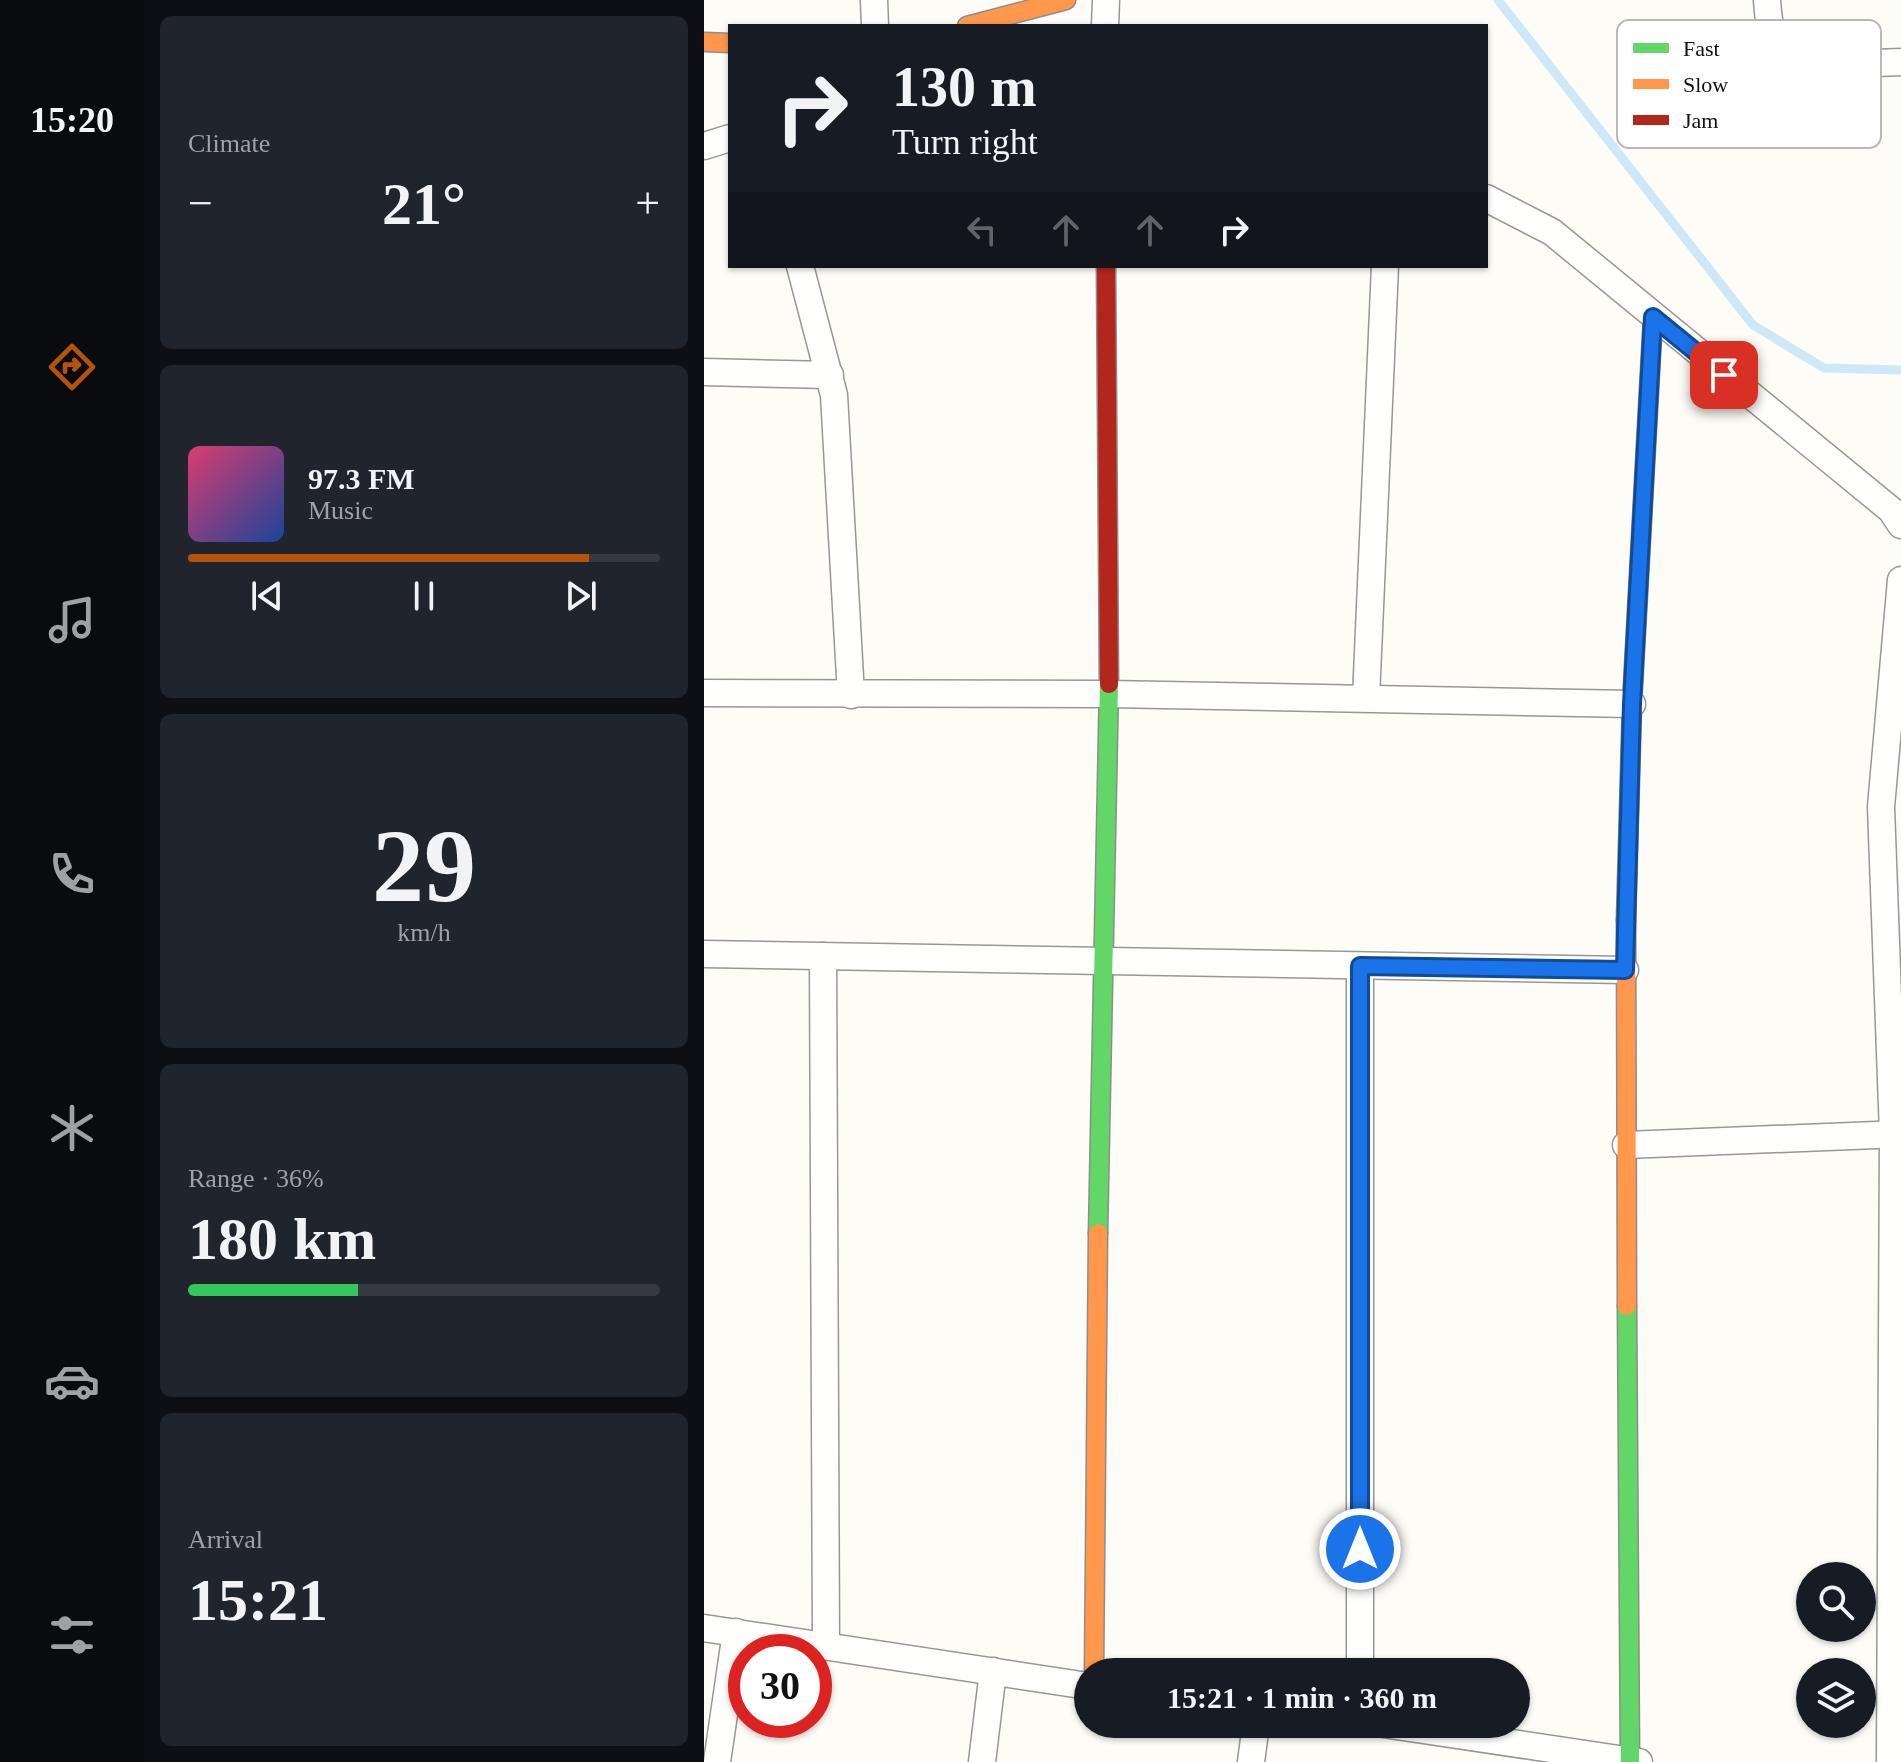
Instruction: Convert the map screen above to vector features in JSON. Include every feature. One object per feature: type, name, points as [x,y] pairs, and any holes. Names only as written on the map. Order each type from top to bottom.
[{"type":"street","points":[[874,0],[875,24]]},
{"type":"street","points":[[975,24],[1066,0]]},
{"type":"street","points":[[1105,24],[1106,0]]},
{"type":"street","points":[[1767,0],[1771,20]]},
{"type":"street","points":[[704,42],[728,43]]},
{"type":"street","points":[[1881,62],[1901,62]]},
{"type":"street","points":[[704,146],[728,139]]},
{"type":"street","points":[[1488,199],[1552,232],[1891,510],[1901,525]]},
{"type":"street","points":[[801,268],[830,375],[837,424],[851,695]]},
{"type":"street","points":[[1094,1658],[1101,962],[1109,694],[1106,268]]},
{"type":"street","points":[[1366,698],[1385,268]]},
{"type":"street","points":[[1447,1738],[1515,1753],[1635,1761],[1625,970],[1632,704],[1653,317]]},
{"type":"street","points":[[704,372],[830,375]]},
{"type":"street","points":[[1890,1762],[1897,1134],[1881,807],[1901,580]]},
{"type":"street","points":[[704,693],[1109,694],[1632,704]]},
{"type":"street","points":[[704,954],[1625,970]]},
{"type":"street","points":[[823,956],[826,1634]]},
{"type":"street","points":[[1360,966],[1360,1658]]},
{"type":"street","points":[[1626,1145],[1897,1134]]},
{"type":"street","points":[[704,1628],[749,1634]]},
{"type":"street","points":[[717,1762],[736,1632]]},
{"type":"street","points":[[832,1647],[1074,1684]]},
{"type":"street","points":[[982,1762],[993,1671]]},
{"type":"street","points":[[1251,1762],[1254,1738]]},
{"type":"waterway","points":[[1498,0],[1753,325],[1824,368],[1901,370]]},
{"type":"traffic: fast","points":[[1626,920],[1632,704],[1653,317]]},
{"type":"traffic: fast","points":[[1098,1233],[1109,684]]},
{"type":"traffic: fast","points":[[1627,1306],[1630,1761]]},
{"type":"traffic: slow","points":[[975,24],[1066,0]]},
{"type":"traffic: slow","points":[[704,42],[728,43]]},
{"type":"traffic: slow","points":[[1626,920],[1627,1306]]},
{"type":"traffic: slow","points":[[1094,1658],[1098,1233]]},
{"type":"traffic: jam","points":[[1106,268],[1109,684]]},
{"type":"route","points":[[1360,1549],[1360,966],[1625,970],[1632,704],[1653,317],[1724,375]]}]
